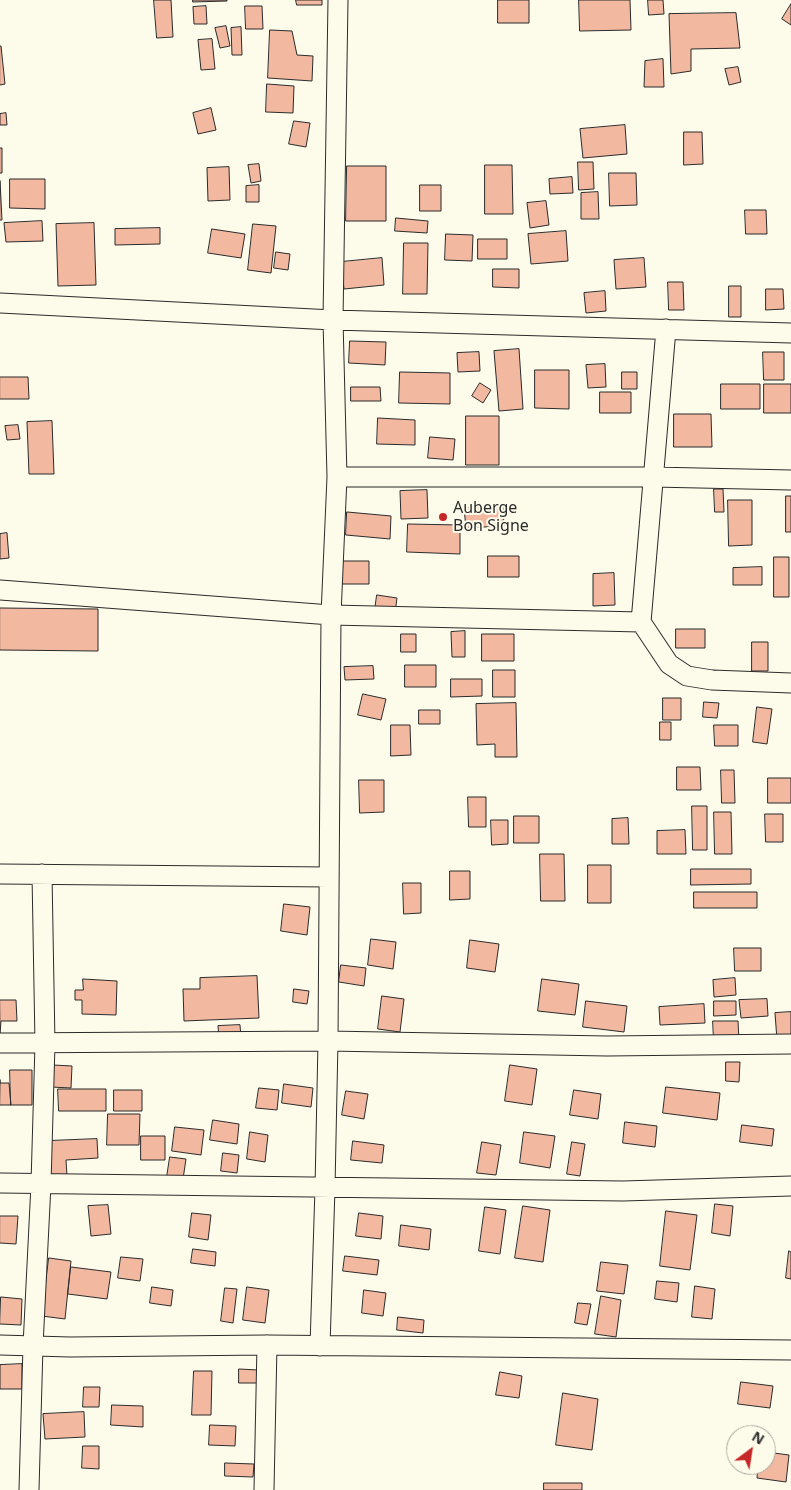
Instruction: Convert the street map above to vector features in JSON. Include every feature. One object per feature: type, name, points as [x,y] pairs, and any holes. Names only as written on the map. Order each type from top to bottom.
[{"type":"street","points":[[320,1346],[328,1041],[331,615],[336,477],[333,320],[338,0]]},
{"type":"street","points":[[0,303],[333,320],[791,333]]},
{"type":"street","points":[[666,329],[641,622],[668,664],[687,676],[712,680],[791,683]]},
{"type":"street","points":[[336,477],[653,477],[791,480]]},
{"type":"street","points":[[0,590],[331,615],[641,622]]},
{"type":"street","points":[[0,874],[329,877]]},
{"type":"street","points":[[29,1490],[45,1044],[42,874]]},
{"type":"street","points":[[0,1043],[328,1041],[607,1046],[791,1044]]},
{"type":"street","points":[[0,1183],[623,1191],[791,1186]]},
{"type":"street","points":[[0,1345],[267,1345],[791,1350]]},
{"type":"street","points":[[264,1490],[267,1345]]},
{"type":"building","points":[[154,0],[171,0],[173,37],[157,38]]},
{"type":"building","points":[[193,0],[227,0],[227,1],[193,2]]},
{"type":"building","points":[[296,0],[322,0],[322,5],[297,5]]},
{"type":"building","points":[[498,0],[529,0],[529,23],[498,23]]},
{"type":"building","points":[[579,0],[630,0],[631,30],[580,31]]},
{"type":"building","points":[[648,0],[663,0],[664,14],[649,15]]},
{"type":"building","points":[[791,4],[791,25],[782,19]]},
{"type":"building","points":[[206,6],[207,24],[194,24],[193,7]]},
{"type":"building","points":[[245,6],[262,6],[263,29],[246,29]]},
{"type":"building","points":[[736,13],[740,48],[691,49],[691,71],[671,74],[669,14]]},
{"type":"building","points":[[226,26],[230,46],[220,48],[215,28]]},
{"type":"building","points":[[241,27],[242,55],[232,55],[231,28]]},
{"type":"building","points":[[270,30],[292,31],[297,55],[313,56],[312,81],[268,78]]},
{"type":"building","points":[[212,39],[215,69],[201,70],[198,40]]},
{"type":"building","points":[[0,46],[5,84],[0,85]]},
{"type":"building","points":[[663,59],[664,87],[644,87],[645,61]]},
{"type":"building","points":[[738,67],[741,82],[729,85],[725,69]]},
{"type":"building","points":[[267,84],[294,86],[293,113],[266,112]]},
{"type":"building","points":[[211,108],[216,130],[198,134],[193,113]]},
{"type":"building","points":[[6,113],[7,125],[0,125],[0,114]]},
{"type":"building","points":[[294,121],[310,123],[306,147],[289,144]]},
{"type":"building","points":[[625,125],[627,154],[583,158],[580,129]]},
{"type":"building","points":[[684,132],[702,132],[703,164],[684,165]]},
{"type":"building","points":[[0,148],[2,148],[2,173],[0,173]]},
{"type":"building","points":[[578,162],[593,162],[594,189],[579,190]]},
{"type":"building","points":[[259,164],[261,181],[251,183],[248,165]]},
{"type":"building","points":[[485,165],[512,165],[513,214],[485,214]]},
{"type":"building","points":[[347,166],[386,166],[386,221],[346,221]]},
{"type":"building","points":[[229,167],[230,200],[208,201],[207,168]]},
{"type":"building","points":[[609,173],[636,173],[637,205],[610,206]]},
{"type":"building","points":[[572,177],[573,193],[550,194],[549,179]]},
{"type":"building","points":[[10,179],[45,179],[45,209],[10,208]]},
{"type":"building","points":[[0,181],[2,220],[0,220]]},
{"type":"building","points":[[259,185],[259,202],[246,202],[246,186]]},
{"type":"building","points":[[420,185],[441,185],[441,211],[420,211]]},
{"type":"building","points":[[598,192],[599,219],[581,219],[581,193]]},
{"type":"building","points":[[546,201],[549,225],[530,228],[527,203]]},
{"type":"building","points":[[745,210],[766,210],[767,234],[746,234]]},
{"type":"building","points":[[396,218],[428,221],[427,233],[395,231]]},
{"type":"building","points":[[42,221],[43,241],[6,242],[4,223]]},
{"type":"building","points":[[94,223],[96,285],[58,286],[56,224]]},
{"type":"building","points":[[253,224],[276,226],[271,273],[248,270]]},
{"type":"building","points":[[160,228],[160,244],[115,245],[115,229]]},
{"type":"building","points":[[212,229],[245,234],[241,258],[208,253]]},
{"type":"building","points":[[566,231],[568,261],[531,264],[528,234]]},
{"type":"building","points":[[446,234],[473,235],[472,261],[445,260]]},
{"type":"building","points":[[478,239],[507,239],[507,259],[478,259]]},
{"type":"building","points":[[404,243],[428,243],[427,294],[403,294]]},
{"type":"building","points":[[276,252],[290,254],[288,270],[274,268]]},
{"type":"building","points":[[382,258],[384,285],[344,289],[341,262]]},
{"type":"building","points":[[644,258],[646,287],[616,289],[614,260]]},
{"type":"building","points":[[493,269],[519,269],[519,288],[493,287]]},
{"type":"building","points":[[668,282],[683,282],[684,310],[669,310]]},
{"type":"building","points":[[729,286],[741,286],[741,317],[729,317]]},
{"type":"building","points":[[766,289],[783,289],[784,309],[766,310]]},
{"type":"building","points":[[605,291],[606,311],[586,313],[584,293]]},
{"type":"building","points":[[350,341],[386,342],[385,365],[349,363]]},
{"type":"building","points":[[519,349],[523,409],[499,411],[494,351]]},
{"type":"building","points":[[479,352],[480,371],[458,372],[457,353]]},
{"type":"building","points":[[763,352],[784,352],[784,380],[764,380]]},
{"type":"building","points":[[605,364],[606,387],[588,388],[586,365]]},
{"type":"building","points":[[535,370],[569,370],[569,409],[535,408]]},
{"type":"building","points":[[400,372],[450,373],[450,404],[399,403]]},
{"type":"building","points":[[622,372],[637,372],[637,389],[622,389]]},
{"type":"building","points":[[0,377],[28,377],[29,399],[0,399]]},
{"type":"building","points":[[480,383],[491,390],[483,403],[472,396]]},
{"type":"building","points":[[721,384],[760,384],[760,409],[721,409]]},
{"type":"building","points":[[764,384],[791,384],[791,413],[764,413]]},
{"type":"building","points":[[351,387],[380,387],[381,401],[351,401]]},
{"type":"building","points":[[600,392],[631,392],[631,413],[600,413]]},
{"type":"building","points":[[674,414],[711,414],[712,447],[674,447]]},
{"type":"building","points":[[466,416],[499,416],[499,465],[466,465]]},
{"type":"building","points":[[378,418],[415,420],[415,445],[377,444]]},
{"type":"building","points":[[52,421],[54,474],[29,474],[27,422]]},
{"type":"building","points":[[18,425],[20,439],[7,440],[5,426]]},
{"type":"building","points":[[430,437],[455,439],[453,460],[428,458]]},
{"type":"building","points":[[714,489],[723,489],[724,512],[715,512]]},
{"type":"building","points":[[427,490],[428,518],[401,519],[400,491]]},
{"type":"building","points":[[786,496],[791,496],[791,532],[786,532]]},
{"type":"building","points":[[728,500],[752,500],[752,545],[729,546]]},
{"type":"building","points":[[503,506],[504,526],[466,528],[464,508]]},
{"type":"building","points":[[347,512],[391,516],[390,539],[346,535]]},
{"type":"building","points":[[408,524],[460,525],[460,554],[407,552]]},
{"type":"building","points":[[7,533],[9,558],[0,559],[0,534]]},
{"type":"building","points":[[488,556],[519,556],[519,577],[488,577]]},
{"type":"building","points":[[774,557],[789,557],[789,597],[774,597]]},
{"type":"building","points":[[342,561],[369,561],[369,584],[342,584]]},
{"type":"building","points":[[762,567],[762,585],[733,585],[733,568]]},
{"type":"building","points":[[614,573],[615,605],[593,606],[593,574]]},
{"type":"building","points":[[377,595],[397,598],[395,613],[375,610]]},
{"type":"building","points":[[0,608],[98,609],[98,651],[0,650]]},
{"type":"building","points":[[676,629],[705,629],[705,648],[676,648]]},
{"type":"building","points":[[465,631],[465,657],[452,657],[451,632]]},
{"type":"building","points":[[401,634],[416,634],[416,652],[401,652]]},
{"type":"building","points":[[482,634],[514,634],[514,661],[482,661]]},
{"type":"building","points":[[752,642],[768,642],[768,671],[752,671]]},
{"type":"building","points":[[405,665],[436,665],[436,687],[405,687]]},
{"type":"building","points":[[373,666],[374,679],[345,680],[344,667]]},
{"type":"building","points":[[493,670],[515,670],[515,697],[493,697]]},
{"type":"building","points":[[451,679],[482,679],[482,696],[451,697]]},
{"type":"building","points":[[363,694],[386,699],[381,720],[358,715]]},
{"type":"building","points":[[663,698],[681,698],[681,720],[663,720]]},
{"type":"building","points":[[704,702],[719,703],[717,718],[703,717]]},
{"type":"building","points":[[516,703],[517,757],[495,757],[495,744],[477,745],[476,704]]},
{"type":"building","points":[[757,707],[772,709],[767,744],[753,742]]},
{"type":"building","points":[[419,710],[440,710],[440,724],[419,724]]},
{"type":"building","points":[[660,722],[671,722],[671,740],[660,740]]},
{"type":"building","points":[[391,725],[410,725],[411,755],[391,756]]},
{"type":"building","points":[[714,725],[738,725],[738,746],[715,746]]},
{"type":"building","points":[[677,767],[700,767],[701,790],[677,790]]},
{"type":"building","points":[[721,770],[734,770],[735,803],[722,803]]},
{"type":"building","points":[[768,778],[791,778],[791,803],[768,803]]},
{"type":"building","points":[[359,780],[384,780],[384,812],[360,813]]},
{"type":"building","points":[[468,797],[486,797],[486,827],[469,827]]},
{"type":"building","points":[[692,806],[707,806],[707,850],[693,850]]},
{"type":"building","points":[[714,812],[731,812],[732,854],[715,854]]},
{"type":"building","points":[[765,814],[783,814],[783,842],[766,842]]},
{"type":"building","points":[[514,816],[539,816],[539,843],[514,843]]},
{"type":"building","points":[[628,818],[629,844],[612,844],[612,819]]},
{"type":"building","points":[[491,820],[508,820],[508,844],[492,845]]},
{"type":"building","points":[[685,830],[686,854],[657,854],[657,831]]},
{"type":"building","points":[[540,854],[564,854],[565,901],[541,901]]},
{"type":"building","points":[[588,865],[611,865],[611,903],[588,903]]},
{"type":"building","points":[[691,869],[751,869],[751,884],[691,885]]},
{"type":"building","points":[[450,871],[470,871],[470,899],[450,900]]},
{"type":"building","points":[[403,883],[421,883],[421,913],[404,914]]},
{"type":"building","points":[[694,892],[757,892],[757,908],[694,908]]},
{"type":"building","points":[[284,904],[310,907],[307,935],[281,931]]},
{"type":"building","points":[[371,939],[396,942],[393,969],[368,965]]},
{"type":"building","points":[[470,940],[499,944],[495,972],[467,968]]},
{"type":"building","points":[[734,948],[761,948],[761,971],[735,971]]},
{"type":"building","points":[[341,965],[366,968],[364,986],[339,982]]},
{"type":"building","points":[[257,976],[259,1018],[184,1021],[183,989],[200,989],[200,978]]},
{"type":"building","points":[[735,978],[736,995],[714,997],[713,980]]},
{"type":"building","points":[[83,979],[117,981],[116,1015],[82,1014],[82,1000],[75,1000],[75,990],[83,990]]},
{"type":"building","points":[[542,979],[579,984],[575,1015],[538,1011]]},
{"type":"building","points":[[294,989],[309,991],[307,1004],[293,1002]]},
{"type":"building","points":[[382,996],[404,999],[400,1032],[378,1029]]},
{"type":"building","points":[[767,999],[768,1016],[741,1018],[739,1000]]},
{"type":"building","points":[[0,1000],[16,1000],[17,1021],[1,1021],[0,1033]]},
{"type":"building","points":[[586,1001],[627,1006],[624,1032],[583,1027]]},
{"type":"building","points":[[714,1001],[736,1001],[736,1015],[714,1016]]},
{"type":"building","points":[[704,1004],[705,1023],[660,1025],[659,1007]]},
{"type":"building","points":[[791,1012],[791,1039],[777,1040],[775,1013]]},
{"type":"building","points":[[713,1021],[738,1021],[739,1041],[714,1041]]},
{"type":"building","points":[[240,1025],[241,1037],[219,1038],[218,1026]]},
{"type":"building","points":[[726,1062],[740,1062],[739,1082],[726,1081]]},
{"type":"building","points":[[53,1065],[72,1066],[71,1088],[51,1087]]},
{"type":"building","points":[[510,1065],[537,1069],[532,1105],[505,1101]]},
{"type":"building","points":[[10,1070],[32,1070],[32,1105],[11,1105]]},
{"type":"building","points":[[0,1083],[9,1083],[11,1105],[0,1105]]},
{"type":"building","points":[[284,1084],[313,1088],[311,1107],[282,1103]]},
{"type":"building","points":[[666,1087],[720,1093],[717,1120],[663,1113]]},
{"type":"building","points":[[259,1088],[279,1090],[277,1110],[256,1108]]},
{"type":"building","points":[[58,1089],[106,1089],[106,1111],[59,1111]]},
{"type":"building","points":[[114,1090],[142,1090],[142,1111],[114,1111]]},
{"type":"building","points":[[574,1090],[601,1094],[598,1119],[570,1115]]},
{"type":"building","points":[[346,1091],[368,1094],[364,1119],[342,1115]]},
{"type":"building","points":[[108,1114],[140,1114],[139,1145],[107,1145]]},
{"type":"building","points":[[213,1120],[239,1124],[237,1144],[210,1140]]},
{"type":"building","points":[[625,1122],[657,1126],[655,1147],[623,1143]]},
{"type":"building","points":[[742,1125],[774,1129],[772,1146],[740,1142]]},
{"type":"building","points":[[175,1127],[204,1130],[201,1155],[172,1151]]},
{"type":"building","points":[[250,1132],[268,1135],[265,1162],[247,1159]]},
{"type":"building","points":[[524,1132],[555,1136],[550,1168],[520,1163]]},
{"type":"building","points":[[141,1136],[165,1136],[165,1160],[141,1160]]},
{"type":"building","points":[[97,1139],[98,1158],[66,1160],[67,1176],[50,1177],[48,1141]]},
{"type":"building","points":[[353,1141],[384,1145],[382,1163],[351,1160]]},
{"type":"building","points":[[482,1142],[501,1145],[496,1175],[477,1173]]},
{"type":"building","points":[[572,1142],[585,1144],[580,1176],[567,1174]]},
{"type":"building","points":[[223,1153],[239,1155],[237,1173],[221,1171]]},
{"type":"building","points":[[170,1157],[186,1159],[183,1179],[167,1177]]},
{"type":"building","points":[[715,1204],[733,1206],[730,1236],[712,1233]]},
{"type":"building","points":[[108,1205],[111,1234],[91,1236],[88,1206]]},
{"type":"building","points":[[523,1206],[550,1210],[543,1262],[515,1258]]},
{"type":"building","points":[[485,1207],[506,1210],[500,1254],[479,1251]]},
{"type":"building","points":[[666,1211],[697,1215],[690,1270],[660,1266]]},
{"type":"building","points":[[192,1213],[211,1215],[208,1240],[189,1237]]},
{"type":"building","points":[[359,1213],[383,1216],[381,1239],[356,1236]]},
{"type":"building","points":[[0,1216],[18,1216],[16,1244],[0,1243]]},
{"type":"building","points":[[401,1225],[431,1229],[429,1250],[399,1246]]},
{"type":"building","points":[[193,1249],[216,1252],[215,1266],[191,1263]]},
{"type":"building","points":[[789,1251],[791,1252],[791,1279],[786,1278]]},
{"type":"building","points":[[345,1256],[379,1260],[377,1275],[343,1271]]},
{"type":"building","points":[[121,1257],[143,1259],[140,1281],[118,1278]]},
{"type":"building","points":[[49,1258],[71,1261],[65,1319],[42,1316]]},
{"type":"building","points":[[601,1262],[628,1265],[624,1294],[597,1291]]},
{"type":"building","points":[[71,1267],[111,1272],[107,1299],[68,1294]]},
{"type":"building","points":[[657,1281],[679,1283],[677,1302],[655,1299]]},
{"type":"building","points":[[695,1286],[715,1289],[712,1319],[692,1317]]},
{"type":"building","points":[[152,1287],[173,1290],[171,1306],[150,1303]]},
{"type":"building","points":[[247,1287],[269,1290],[265,1323],[243,1320]]},
{"type":"building","points":[[225,1288],[237,1289],[233,1323],[221,1321]]},
{"type":"building","points":[[364,1290],[386,1293],[383,1316],[362,1313]]},
{"type":"building","points":[[601,1296],[621,1300],[616,1337],[595,1334]]},
{"type":"building","points":[[1,1297],[22,1299],[21,1325],[0,1324]]},
{"type":"building","points":[[578,1303],[591,1304],[587,1325],[575,1323]]},
{"type":"building","points":[[398,1317],[424,1320],[423,1333],[397,1330]]},
{"type":"building","points":[[22,1364],[22,1389],[0,1389],[0,1365]]},
{"type":"building","points":[[239,1369],[258,1370],[258,1383],[239,1383]]},
{"type":"building","points":[[194,1371],[212,1371],[211,1415],[192,1415]]},
{"type":"building","points":[[500,1372],[522,1376],[519,1398],[496,1395]]},
{"type":"building","points":[[741,1382],[773,1386],[770,1408],[738,1404]]},
{"type":"building","points":[[84,1387],[100,1387],[99,1407],[83,1407]]},
{"type":"building","points":[[563,1393],[598,1399],[592,1450],[556,1445]]},
{"type":"building","points":[[112,1405],[143,1406],[143,1427],[111,1425]]},
{"type":"building","points":[[84,1412],[85,1437],[45,1439],[43,1414]]},
{"type":"building","points":[[210,1425],[236,1426],[235,1446],[209,1445]]},
{"type":"building","points":[[83,1446],[99,1446],[99,1469],[82,1468]]},
{"type":"building","points":[[776,1453],[789,1455],[786,1482],[757,1478],[757,1475],[776,1475]]},
{"type":"building","points":[[225,1463],[254,1464],[253,1477],[225,1476]]},
{"type":"building","points":[[544,1483],[582,1483],[582,1490],[544,1490]]},
{"type":"place","name":"Auberge Bon Signe","points":[[443,517]]}]
